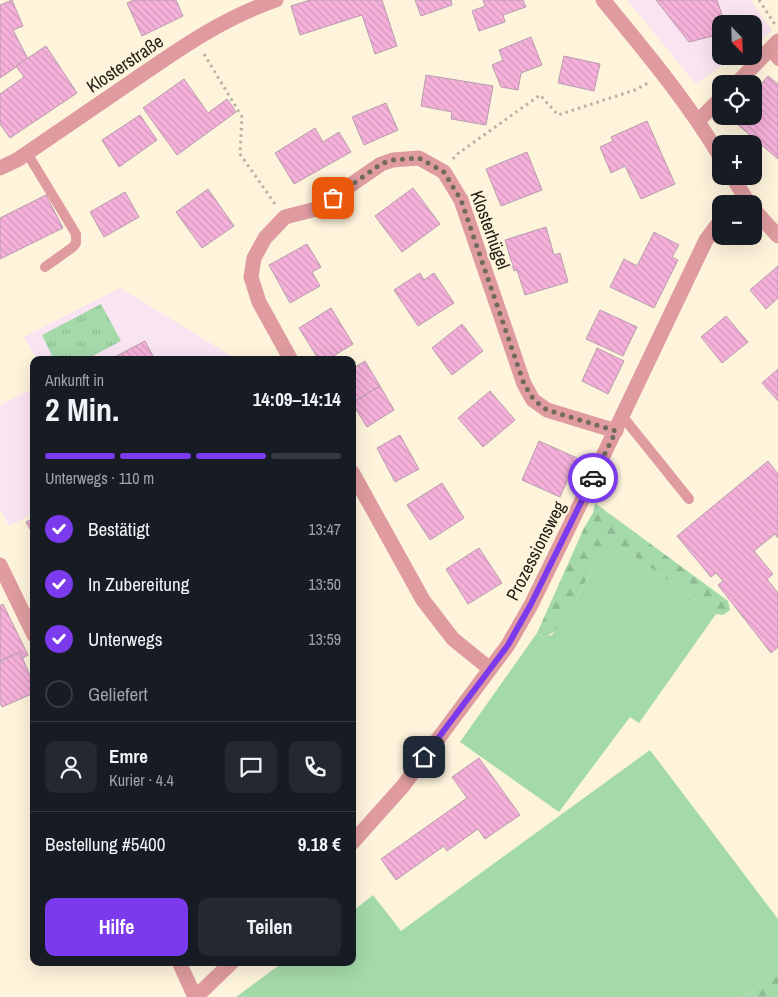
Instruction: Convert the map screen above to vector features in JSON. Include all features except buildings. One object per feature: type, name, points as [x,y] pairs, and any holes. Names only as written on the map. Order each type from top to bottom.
[{"type":"street","name":"Klosterstraße","points":[[0,168],[27,153],[194,39],[234,17],[276,0]]},
{"type":"street","points":[[603,0],[664,74],[712,144]]},
{"type":"street","points":[[747,75],[775,51]]},
{"type":"street","points":[[698,121],[712,107]]},
{"type":"street","name":"Klosterhügel","points":[[285,217],[316,209],[381,164],[392,160],[419,158],[444,172],[461,200],[524,384],[534,400],[547,410],[616,431]]},
{"type":"street","points":[[285,217],[265,238],[254,258],[252,278],[259,302],[289,356]]},
{"type":"street","points":[[762,219],[778,236]]},
{"type":"street","name":"Prozessionsweg","points":[[356,839],[403,786],[508,645],[531,604],[616,431],[706,240],[712,232]]},
{"type":"street","points":[[356,479],[423,600],[453,639],[490,669]]},
{"type":"street","points":[[0,565],[30,627]]},
{"type":"street","points":[[181,966],[195,997],[228,966]]},
{"type":"lane","points":[[27,153],[76,234],[76,243],[73,247],[45,267]]},
{"type":"lane","points":[[623,416],[689,499]]},
{"type":"path","points":[[759,0],[778,28]]},
{"type":"path","points":[[194,39],[242,117],[240,154],[285,217]]},
{"type":"path","points":[[444,172],[456,155],[540,95],[558,115],[635,90]]},
{"type":"shaded area","points":[[627,0],[751,0],[761,15],[712,15],[712,65],[723,65],[696,84]]},
{"type":"shaded area","points":[[762,16],[772,31],[762,38]]},
{"type":"shaded area","points":[[120,288],[231,356],[35,356],[24,337]]},
{"type":"shaded area","points":[[30,390],[30,515],[9,526],[0,509],[0,405]]},
{"type":"green space","points":[[101,304],[121,341],[93,356],[52,356],[42,335]]},
{"type":"green space","points":[[595,503],[728,601],[730,610],[723,615],[716,614],[615,543],[596,563],[566,617],[558,627],[551,634],[544,637],[537,633],[584,528],[593,513]]},
{"type":"green space","points":[[615,543],[716,614],[639,723],[630,717],[559,812],[460,742],[537,633],[544,637],[552,635],[577,598],[597,561]]},
{"type":"green space","points":[[650,750],[778,919],[778,971],[743,997],[236,997],[278,966],[356,966],[356,909],[373,895],[401,931]]},
{"type":"green space","points":[[778,971],[778,997],[743,997]]},
{"type":"way so far","points":[[333,198],[381,164],[392,160],[419,158],[444,172],[461,200],[524,384],[534,400],[547,410],[616,431],[593,478]]},
{"type":"route","points":[[424,757],[508,645],[531,604],[593,478]]}]
